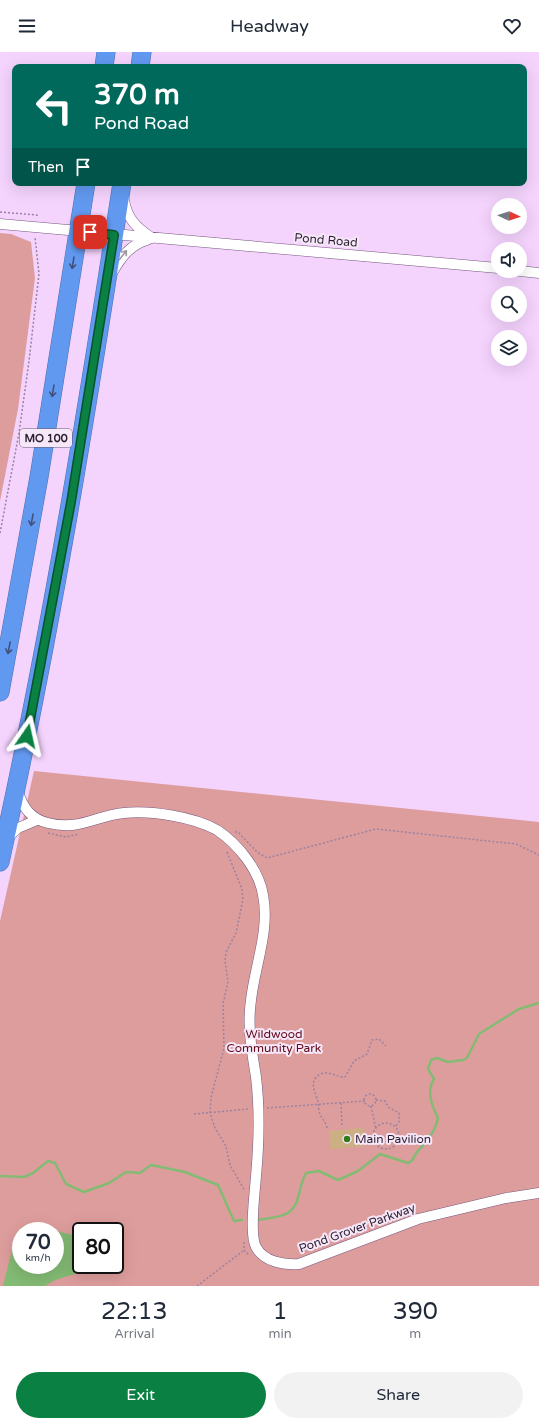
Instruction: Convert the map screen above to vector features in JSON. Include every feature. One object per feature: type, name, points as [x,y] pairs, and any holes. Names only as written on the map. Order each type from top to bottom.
[{"type":"highway","points":[[104,64],[106,52]]},
{"type":"highway","points":[[140,64],[142,52]]},
{"type":"highway","name":"MO 100","points":[[0,692],[39,477],[86,186]]},
{"type":"highway","name":"MO 100","points":[[0,862],[17,786],[67,524],[122,186]]},
{"type":"street","points":[[122,186],[125,209],[129,218],[135,226],[152,238]]},
{"type":"street","name":"Pond Road","points":[[0,224],[491,267]]},
{"type":"street","name":"Pond Road","points":[[106,285],[127,250],[137,243],[152,238]]},
{"type":"street","points":[[527,271],[539,273]]},
{"type":"street","points":[[5,840],[18,828],[41,821],[22,803],[17,786]]},
{"type":"street","name":"Pond Grover Parkway","points":[[41,821],[68,826],[119,814],[153,814],[196,821],[216,830],[227,838],[254,870],[263,894],[266,919],[250,1000],[250,1025],[258,1108],[259,1146],[253,1216],[253,1239],[256,1247],[262,1253],[279,1263],[289,1265],[299,1264],[418,1219],[506,1198],[539,1193]]},
{"type":"path","points":[[0,212],[37,215],[36,227],[39,274],[30,361],[19,433],[0,533]]},
{"type":"path","points":[[41,821],[43,832],[66,837],[82,833]]},
{"type":"path","points":[[245,1196],[245,1190],[230,1165],[226,1146],[215,1128],[210,1113],[224,1048],[224,1003],[228,982],[224,961],[226,952],[236,932],[243,898],[242,889],[231,857],[221,846],[227,838],[233,832],[238,832],[257,852],[267,858],[376,829],[516,844],[539,855]]},
{"type":"path","points":[[327,1128],[319,1113],[313,1084],[321,1074],[345,1077],[354,1062],[367,1054],[372,1040],[379,1040],[386,1046]]},
{"type":"path","points":[[365,1101],[365,1097],[370,1094],[374,1096],[376,1100]]},
{"type":"path","points":[[371,1106],[376,1100]]},
{"type":"path","points":[[376,1100],[385,1100],[388,1107],[399,1112],[399,1122],[395,1127]]},
{"type":"path","points":[[194,1114],[365,1101]]},
{"type":"path","points":[[365,1101],[366,1104],[371,1106]]},
{"type":"path","points":[[341,1103],[342,1127]]},
{"type":"path","points":[[371,1106],[376,1129],[374,1135],[376,1143],[386,1148],[394,1146],[398,1140],[398,1132],[395,1127],[391,1124],[383,1124],[376,1129]]},
{"type":"path","points":[[197,1286],[244,1250],[244,1237]]},
{"type":"green space","points":[[0,233],[11,234],[31,242],[35,278],[18,409],[0,501]]},
{"type":"green space","name":"Wildwood Community Park","points":[[34,771],[539,822],[539,1286],[0,1286],[0,921]]},
{"type":"shaded area","points":[[64,1233],[72,1235],[72,1274],[76,1274],[60,1278],[45,1286],[3,1286],[12,1250],[12,1274],[64,1274]]},
{"type":"building","name":"Main Pavilion","points":[[364,1128],[365,1146],[330,1149],[329,1131]]},
{"type":"waterway","points":[[258,1220],[279,1216],[290,1212],[297,1202],[306,1173],[319,1171],[338,1180],[358,1171],[380,1154],[408,1163],[410,1162],[430,1136],[435,1128],[438,1118],[430,1094],[430,1089],[434,1079],[428,1069],[431,1060],[437,1058],[448,1062],[467,1058],[479,1034],[519,1009],[539,1003]]},
{"type":"waterway","points":[[0,1176],[24,1177],[33,1173],[48,1161],[55,1163],[66,1184],[84,1192],[109,1183],[126,1172],[140,1173],[151,1165],[185,1172],[218,1185],[234,1221],[242,1220]]},
{"type":"place","name":"Main Pavilion","points":[[347,1139]]},
{"type":"route","points":[[27,736],[56,588],[82,439],[114,235],[90,232]]}]
